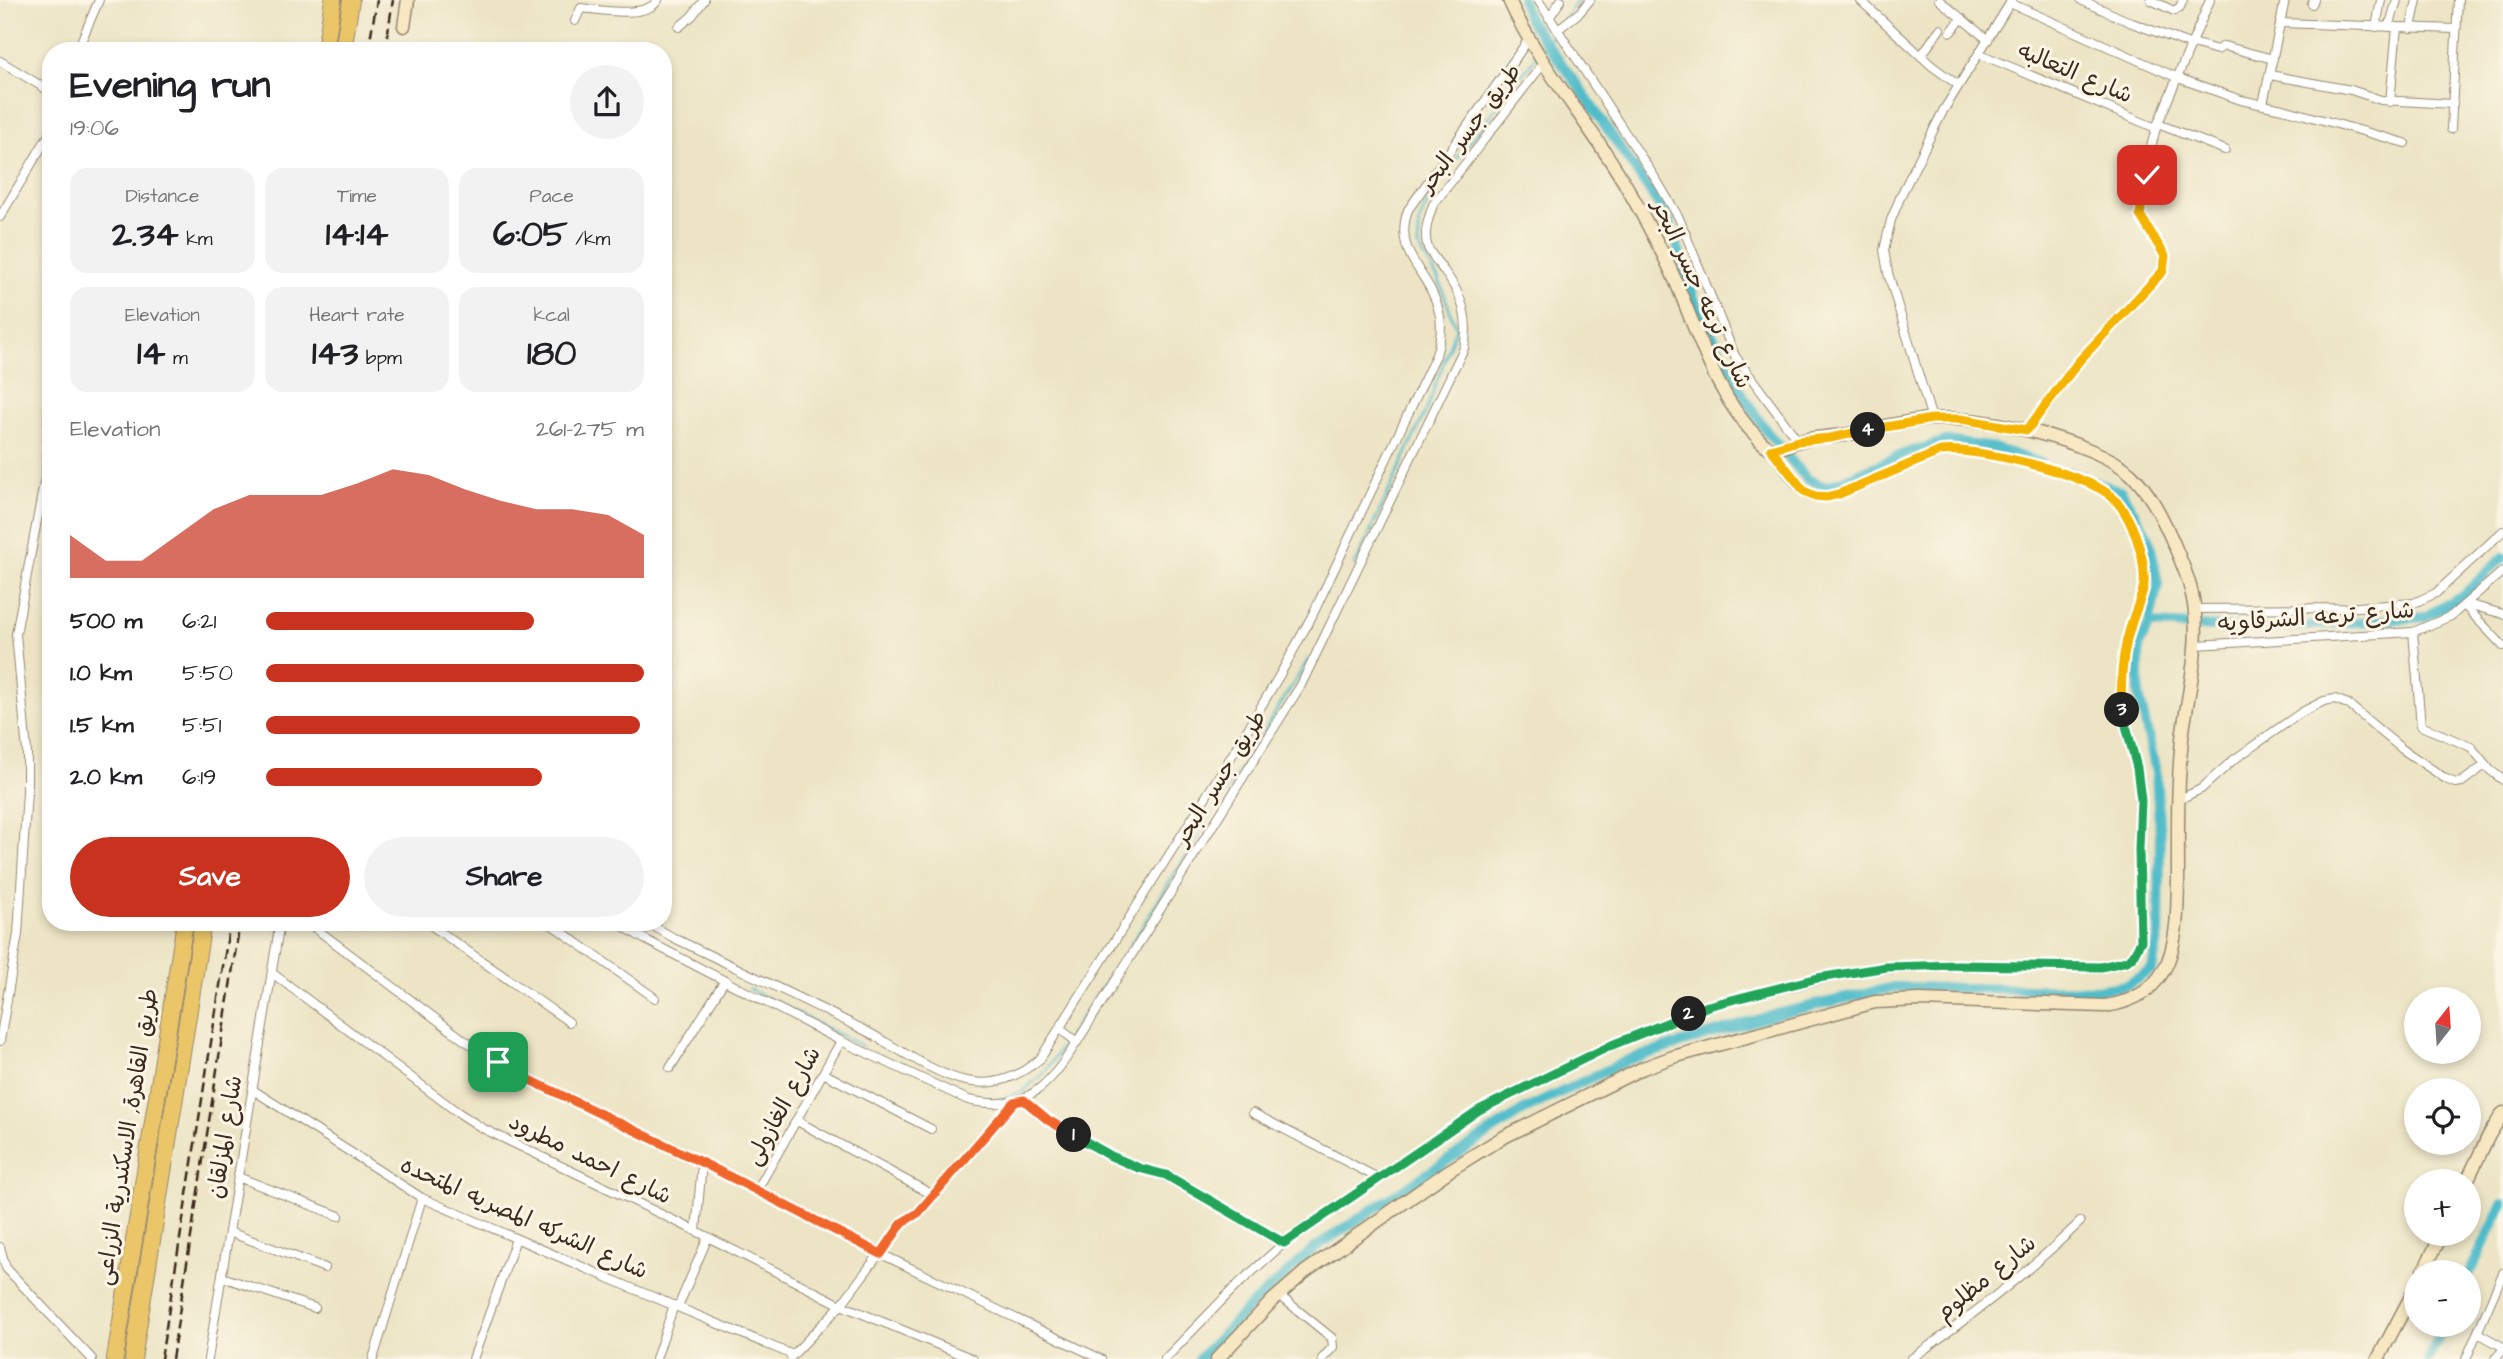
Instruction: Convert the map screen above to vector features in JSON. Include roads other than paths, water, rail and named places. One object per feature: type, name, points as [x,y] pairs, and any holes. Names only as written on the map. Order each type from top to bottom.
[{"type":"highway","points":[[326,42],[333,0]]},
{"type":"highway","points":[[344,42],[351,0]]},
{"type":"highway","name":"طريق القاهرة, الاسكندرية الزراعى","points":[[115,1359],[184,931]]},
{"type":"highway","name":"طريق القاهرة, الاسكندرية الزراعى","points":[[133,1359],[202,931]]},
{"type":"street","points":[[81,42],[99,0]]},
{"type":"street","points":[[404,26],[408,0]]},
{"type":"street","points":[[575,21],[580,8],[643,11],[655,5],[658,0]]},
{"type":"street","points":[[679,27],[704,0]]},
{"type":"street","name":"شارع ترعه جسر البحر","points":[[1165,1359],[1284,1243],[1479,1110],[1612,1045],[1708,1006],[1857,971],[1946,965],[2101,967],[2127,961],[2138,949],[2142,933],[2140,784],[2123,716],[2121,673],[2124,648],[2142,595],[2144,575],[2126,512],[2109,494],[2074,478],[1963,450],[1941,451],[1839,494],[1815,496],[1804,491],[1774,449],[1760,441],[1734,411],[1716,379],[1654,236],[1628,188],[1543,64],[1509,0]]},
{"type":"street","name":"شارع ترعه جسر البحر","points":[[1538,0],[1679,218],[1719,323],[1735,356],[1795,442]]},
{"type":"street","points":[[1549,18],[1561,0]]},
{"type":"street","points":[[1557,30],[1580,12],[1590,0]]},
{"type":"street","points":[[1860,0],[1921,56],[1958,85]]},
{"type":"street","points":[[1940,0],[1988,40]]},
{"type":"street","points":[[2081,0],[2132,23],[2192,44],[2217,50],[2224,46],[2273,59]]},
{"type":"street","points":[[2151,0],[2174,10],[2180,7],[2183,0]]},
{"type":"street","points":[[2027,430],[2079,361],[2163,271],[2165,256],[2140,215],[2151,147],[2157,126],[2210,0]]},
{"type":"street","points":[[2263,104],[2285,0]]},
{"type":"street","points":[[2376,27],[2381,0]]},
{"type":"street","points":[[2390,102],[2393,27],[2397,0]]},
{"type":"street","points":[[2411,28],[2417,0]]},
{"type":"street","points":[[2451,129],[2458,0]]},
{"type":"street","points":[[1932,419],[1888,273],[1884,250],[1891,220],[1902,193],[1942,111],[2011,1],[2178,78],[2230,96],[2405,143]]},
{"type":"street","points":[[1951,32],[1962,18]]},
{"type":"street","points":[[2281,23],[2456,29]]},
{"type":"street","points":[[1921,56],[1940,29]]},
{"type":"street","name":"طريق جسر البحر","points":[[664,931],[964,1081],[985,1083],[1005,1080],[1024,1072],[1040,1059],[1237,749],[1312,616],[1436,355],[1441,327],[1435,298],[1407,250],[1404,240],[1405,219],[1413,202],[1529,39]]},
{"type":"street","name":"شارع التعالبه","points":[[1980,54],[2157,126],[2225,150]]},
{"type":"street","points":[[0,61],[42,87]]},
{"type":"street","name":"طريق جسر البحر","points":[[633,931],[841,1041],[968,1100],[996,1104],[1024,1100],[1052,1077],[1077,1042],[1306,677],[1464,348],[1466,315],[1455,286],[1428,248],[1427,219],[1433,205],[1543,64]]},
{"type":"street","points":[[2270,75],[2351,90],[2390,102],[2453,104]]},
{"type":"street","points":[[0,217],[42,146]]},
{"type":"street","points":[[1217,1359],[1279,1295],[1340,1246],[1500,1139],[1618,1079],[1673,1057],[1875,1002],[1920,1000],[2105,1006],[2122,1004],[2144,994],[2166,969],[2174,942],[2177,913],[2182,745],[2196,645],[2195,609],[2187,575],[2148,493],[2121,467],[2101,456],[2027,430],[1961,419],[1932,419],[1795,442],[1774,449]]},
{"type":"street","points":[[0,1041],[18,934],[27,792],[27,752],[16,634],[42,494]]},
{"type":"street","name":"شارع ترعه الشرقاويه","points":[[2195,609],[2331,608],[2414,603],[2436,593],[2503,531]]},
{"type":"street","name":"شارع ترعه الشرقاويه","points":[[2196,645],[2413,632],[2438,623],[2466,605],[2503,571]]},
{"type":"street","points":[[2466,605],[2503,614]]},
{"type":"street","points":[[2466,605],[2503,646]]},
{"type":"street","points":[[2413,632],[2421,726],[2471,747],[2485,765],[2503,780]]},
{"type":"street","points":[[2179,799],[2201,789],[2232,761],[2302,712],[2324,701],[2335,699],[2348,704],[2402,749],[2451,782],[2462,782],[2485,765]]},
{"type":"street","name":"شارع المزلقان","points":[[208,1359],[279,931]]},
{"type":"street","points":[[319,931],[416,1005],[498,1062],[530,1080],[881,1254],[1101,1359]]},
{"type":"street","points":[[439,931],[569,1022]]},
{"type":"street","points":[[561,931],[655,998]]},
{"type":"street","name":"شارع احمد مطرود","points":[[272,973],[482,1128],[696,1231],[841,1305],[973,1359]]},
{"type":"street","points":[[670,1068],[725,980]]},
{"type":"street","points":[[1060,1029],[1077,1042]]},
{"type":"street","name":"شارع الغازولى","points":[[757,1191],[841,1041]]},
{"type":"street","points":[[823,1073],[931,1129]]},
{"type":"street","name":"شارع الشركه المصريه المتحده","points":[[253,1090],[422,1198],[791,1357]]},
{"type":"street","points":[[1024,1100],[1061,1129],[1111,1156],[1139,1168],[1166,1175],[1284,1243]]},
{"type":"street","points":[[791,1357],[841,1305],[903,1222],[918,1213],[1014,1102]]},
{"type":"street","points":[[1253,1113],[1378,1178]]},
{"type":"street","points":[[2473,1169],[2503,1113]]},
{"type":"street","points":[[797,1121],[933,1195]]},
{"type":"street","points":[[696,1231],[702,1163]]},
{"type":"street","points":[[238,1177],[340,1216]]},
{"type":"street","points":[[373,1359],[422,1198]]},
{"type":"street","name":"شارع مظلوم","points":[[1911,1359],[1976,1313],[2049,1253],[2080,1222]]},
{"type":"street","points":[[229,1232],[325,1268]]},
{"type":"street","points":[[656,1359],[676,1306],[708,1237]]},
{"type":"street","points":[[473,1359],[516,1239]]},
{"type":"street","points":[[0,1247],[5,1268],[92,1359]]},
{"type":"street","points":[[2481,1326],[2503,1273]]},
{"type":"street","points":[[222,1278],[315,1308]]},
{"type":"street","points":[[1279,1295],[1332,1338],[1332,1347],[1322,1359]]},
{"type":"street","points":[[2378,1359],[2404,1310]]},
{"type":"street","points":[[2481,1335],[2503,1349],[2495,1359]]},
{"type":"street","points":[[2466,1359],[2476,1337]]},
{"type":"waterway","points":[[1522,0],[1529,20],[1579,87],[1669,220],[1696,304],[1745,399],[1767,432],[1807,479],[1826,487],[1906,453],[1946,441],[1993,448],[2041,463]]},
{"type":"waterway","points":[[1562,22],[1578,0]]},
{"type":"waterway","points":[[1541,50],[1556,30]]},
{"type":"waterway","points":[[1355,565],[1426,411],[1456,328],[1439,280],[1418,246],[1420,220],[1435,186],[1535,58]]},
{"type":"waterway","points":[[1199,1359],[1247,1309],[1316,1247],[1524,1110],[1628,1060],[1776,1014],[1895,987],[2096,990],[2127,985],[2152,969],[2159,934],[2160,838],[2156,772],[2139,695],[2139,646],[2149,624],[2158,584],[2149,538],[2122,492],[2069,472]]},
{"type":"waterway","points":[[2149,624],[2263,629],[2424,617],[2461,597],[2503,557]]},
{"type":"waterway","points":[[997,1100],[1022,1092],[1044,1073],[1123,957],[1309,659]]},
{"type":"waterway","points":[[749,989],[862,1046]]},
{"type":"waterway","points":[[963,1094],[991,1099]]},
{"type":"waterway","points":[[2476,1260],[2503,1204]]},
{"type":"waterway","points":[[2428,1359],[2439,1337]]},
{"type":"railway","points":[[370,42],[377,0]]},
{"type":"railway","points":[[386,42],[393,0]]},
{"type":"railway","points":[[161,1359],[229,931]]},
{"type":"railway","points":[[172,1359],[239,931]]}]
